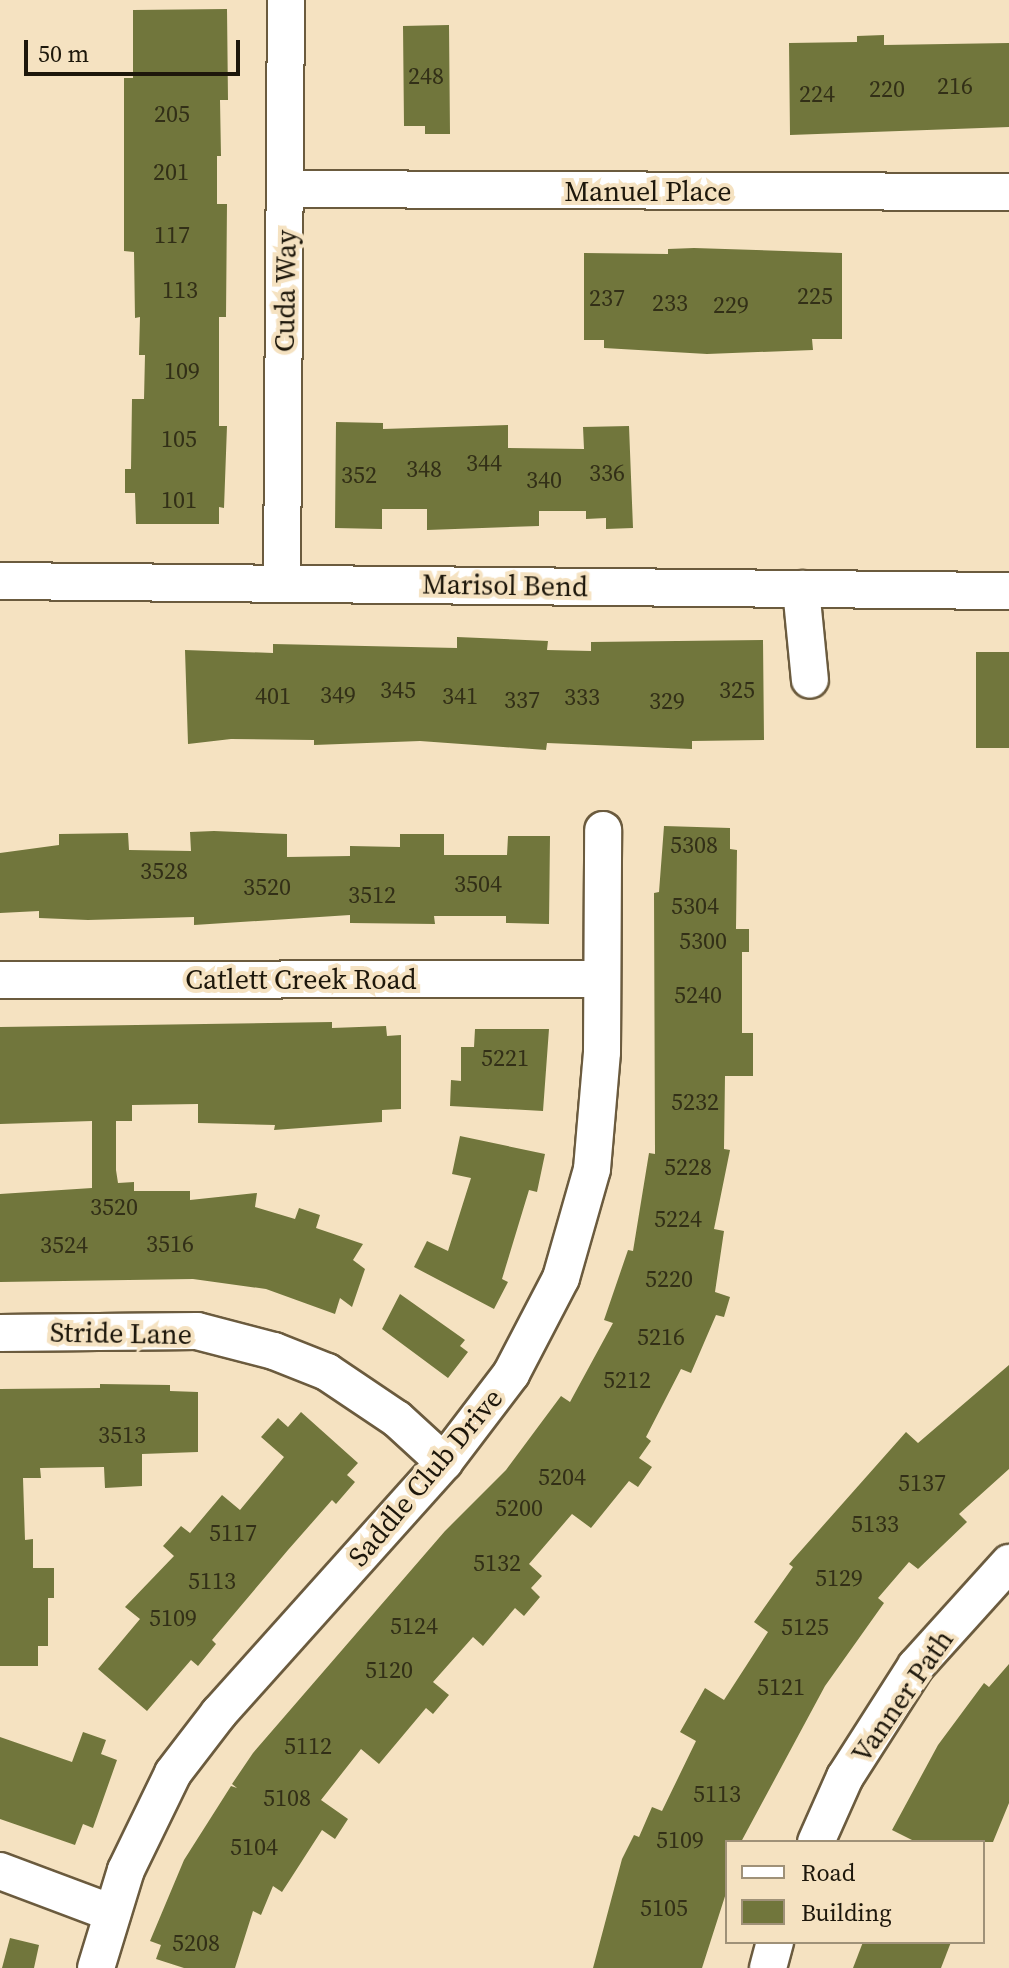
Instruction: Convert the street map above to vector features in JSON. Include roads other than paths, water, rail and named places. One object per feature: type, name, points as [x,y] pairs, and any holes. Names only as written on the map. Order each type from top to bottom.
[{"type":"street","name":"Cuda Way","points":[[282,581],[286,0]]},
{"type":"street","name":"Manuel Place","points":[[287,189],[1009,192]]},
{"type":"street","name":"Marisol Bend","points":[[0,581],[282,581],[1009,591]]},
{"type":"street","points":[[801,589],[810,680]]},
{"type":"street","name":"Saddle Club Drive","points":[[96,1968],[112,1913],[173,1773],[219,1713],[444,1462],[511,1374],[561,1278],[592,1169],[602,979],[603,830]]},
{"type":"street","name":"Catlett Creek Road","points":[[0,980],[602,979]]},
{"type":"street","name":"Stride Lane","points":[[0,1333],[197,1331],[274,1351],[327,1372],[397,1419],[444,1462]]},
{"type":"street","name":"Vanner Path","points":[[817,1840],[845,1777],[916,1666],[1009,1563]]},
{"type":"street","points":[[0,1871],[112,1913]]},
{"type":"street","points":[[768,1968],[774,1944]]}]
